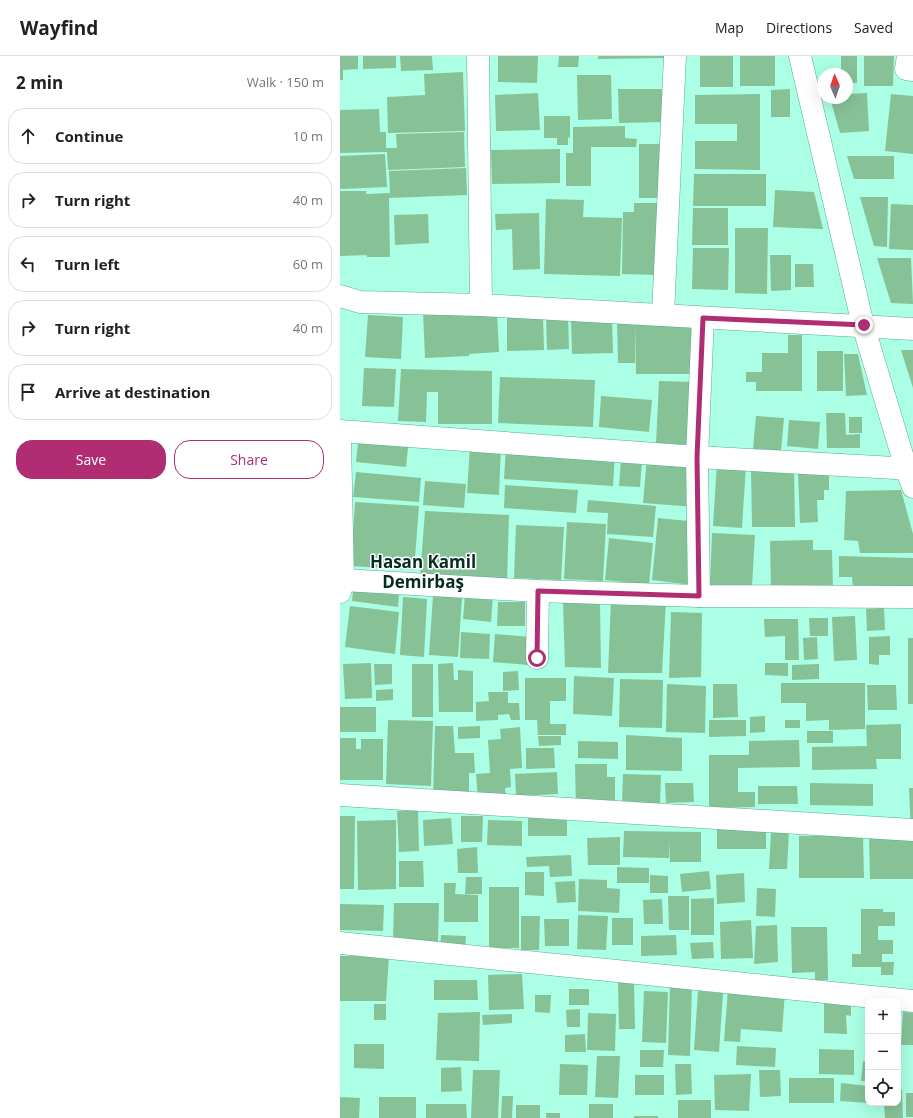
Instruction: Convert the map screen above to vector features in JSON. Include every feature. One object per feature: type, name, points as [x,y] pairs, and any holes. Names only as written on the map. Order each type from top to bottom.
[{"type":"street","points":[[478,56],[481,305]]},
{"type":"street","points":[[663,315],[675,56]]},
{"type":"street","points":[[340,431],[697,457],[911,475],[864,325],[800,56]]},
{"type":"street","points":[[908,56],[906,69],[913,70]]},
{"type":"street","points":[[340,296],[360,302],[481,305],[703,318],[864,325],[913,329]]},
{"type":"street","points":[[699,596],[697,457],[703,318]]},
{"type":"street","points":[[340,439],[341,586],[699,596],[913,597]]},
{"type":"street","points":[[537,658],[538,591]]},
{"type":"street","points":[[340,795],[913,830]]},
{"type":"street","points":[[340,943],[913,1001]]},
{"type":"building","points":[[340,56],[358,56],[358,69],[343,70],[343,80],[340,80]]},
{"type":"building","points":[[363,56],[396,56],[396,68],[363,69]]},
{"type":"building","points":[[400,56],[432,56],[433,70],[401,71]]},
{"type":"building","points":[[498,56],[538,56],[537,83],[498,82]]},
{"type":"building","points":[[559,56],[579,56],[578,67],[558,67]]},
{"type":"building","points":[[598,56],[667,56],[667,58],[598,59]]},
{"type":"building","points":[[700,56],[733,56],[733,87],[700,87]]},
{"type":"building","points":[[740,56],[775,56],[775,86],[740,86]]},
{"type":"building","points":[[841,56],[857,56],[857,83],[853,83],[853,68],[841,68]]},
{"type":"building","points":[[864,56],[894,56],[893,86],[864,86]]},
{"type":"building","points":[[463,72],[465,131],[388,133],[387,97],[425,95],[424,74]]},
{"type":"building","points":[[577,75],[611,75],[612,119],[578,120]]},
{"type":"building","points":[[618,89],[663,89],[664,122],[619,123]]},
{"type":"building","points":[[790,89],[790,117],[771,117],[771,90]]},
{"type":"building","points":[[538,93],[540,130],[496,131],[495,95]]},
{"type":"building","points":[[867,93],[869,131],[840,133],[832,104],[853,104],[853,94]]},
{"type":"building","points":[[760,94],[760,170],[695,169],[695,141],[737,141],[737,124],[695,124],[695,95]]},
{"type":"building","points":[[891,94],[913,96],[913,154],[885,151]]},
{"type":"building","points":[[379,109],[380,132],[386,132],[386,148],[397,148],[396,134],[464,132],[465,167],[388,170],[387,152],[340,153],[340,110]]},
{"type":"building","points":[[544,116],[570,116],[570,138],[568,137],[568,145],[557,145],[557,138],[544,138]]},
{"type":"building","points":[[625,126],[625,138],[637,139],[636,147],[591,147],[591,186],[566,186],[566,153],[573,153],[573,127]]},
{"type":"building","points":[[639,144],[666,144],[667,198],[639,198]]},
{"type":"building","points":[[560,149],[560,183],[492,184],[491,150]]},
{"type":"building","points":[[385,154],[387,187],[340,189],[340,156]]},
{"type":"building","points":[[847,156],[894,156],[894,179],[854,179]]},
{"type":"building","points":[[466,168],[467,195],[389,198],[390,257],[367,257],[367,255],[340,256],[340,191],[366,191],[366,194],[390,193],[389,171]]},
{"type":"building","points":[[694,174],[766,174],[766,206],[693,206]]},
{"type":"building","points":[[775,190],[814,192],[823,229],[773,227]]},
{"type":"building","points":[[860,197],[888,197],[887,247],[874,246]]},
{"type":"building","points":[[546,199],[584,200],[583,217],[622,218],[620,276],[544,274]]},
{"type":"building","points":[[634,203],[660,203],[658,275],[622,274],[623,212],[634,212]]},
{"type":"building","points":[[891,204],[913,205],[913,250],[889,249]]},
{"type":"building","points":[[693,208],[728,208],[728,245],[692,245]]},
{"type":"building","points":[[539,213],[540,269],[513,270],[512,229],[496,230],[495,214]]},
{"type":"building","points":[[428,214],[429,243],[395,245],[394,215]]},
{"type":"building","points":[[735,228],[768,228],[767,294],[735,293]]},
{"type":"building","points":[[693,248],[729,248],[728,290],[692,289]]},
{"type":"building","points":[[770,255],[791,255],[791,290],[771,291]]},
{"type":"building","points":[[877,258],[911,258],[913,304],[891,303]]},
{"type":"building","points":[[795,264],[813,264],[814,287],[795,287]]},
{"type":"building","points":[[423,312],[497,312],[499,352],[469,354],[469,356],[425,358]]},
{"type":"building","points":[[368,315],[403,317],[401,359],[365,357]]},
{"type":"building","points":[[568,315],[569,349],[547,350],[546,316]]},
{"type":"building","points":[[507,316],[543,316],[544,350],[507,351]]},
{"type":"building","points":[[612,318],[613,353],[572,354],[571,319]]},
{"type":"building","points":[[635,322],[698,322],[698,374],[636,374]]},
{"type":"building","points":[[617,323],[635,323],[635,363],[618,363]]},
{"type":"building","points":[[788,335],[802,335],[802,391],[756,391],[756,382],[746,382],[746,372],[762,372],[762,353],[788,353]]},
{"type":"building","points":[[901,350],[913,350],[913,388]]},
{"type":"building","points":[[817,351],[843,351],[843,391],[817,391]]},
{"type":"building","points":[[844,354],[858,354],[867,395],[846,396]]},
{"type":"building","points":[[364,368],[396,369],[394,407],[362,406]]},
{"type":"building","points":[[401,369],[492,371],[492,424],[438,424],[438,392],[427,392],[426,422],[398,421]]},
{"type":"building","points":[[500,377],[595,380],[593,427],[498,423]]},
{"type":"building","points":[[659,381],[698,382],[695,445],[656,443]]},
{"type":"building","points":[[601,396],[652,400],[649,432],[599,427]]},
{"type":"building","points":[[826,413],[845,413],[846,435],[860,434],[860,448],[827,448]]},
{"type":"building","points":[[756,416],[784,418],[781,451],[753,449]]},
{"type":"building","points":[[849,417],[862,417],[862,433],[849,433]]},
{"type":"building","points":[[789,420],[820,422],[818,449],[787,446]]},
{"type":"building","points":[[359,433],[409,438],[406,467],[356,462]]},
{"type":"building","points":[[470,445],[501,447],[499,495],[467,493]]},
{"type":"building","points":[[506,446],[615,453],[613,486],[504,479]]},
{"type":"building","points":[[647,457],[699,461],[695,507],[643,503]]},
{"type":"building","points":[[621,459],[642,461],[640,487],[619,486]]},
{"type":"building","points":[[717,463],[746,465],[742,528],[713,526]]},
{"type":"building","points":[[751,467],[794,467],[795,527],[752,527]]},
{"type":"building","points":[[829,471],[829,490],[824,490],[824,500],[817,500],[818,522],[800,523],[798,472]]},
{"type":"building","points":[[356,472],[421,478],[419,502],[353,497]]},
{"type":"building","points":[[425,481],[466,484],[464,508],[423,505]]},
{"type":"building","points":[[505,485],[578,490],[576,513],[504,508]]},
{"type":"building","points":[[901,490],[913,534],[913,553],[860,553],[858,541],[844,540],[846,491]]},
{"type":"building","points":[[588,500],[656,506],[653,537],[607,534],[608,513],[587,512]]},
{"type":"building","points":[[355,502],[419,506],[414,570],[351,566]]},
{"type":"building","points":[[425,511],[509,515],[507,582],[420,577]]},
{"type":"building","points":[[658,518],[698,522],[692,585],[652,580]]},
{"type":"building","points":[[567,522],[606,524],[603,581],[564,579]]},
{"type":"building","points":[[516,525],[564,527],[561,580],[514,578]]},
{"type":"building","points":[[712,533],[755,535],[752,586],[710,585]]},
{"type":"building","points":[[609,538],[653,543],[649,585],[605,580]]},
{"type":"building","points":[[813,540],[813,550],[832,550],[833,588],[771,590],[770,541]]},
{"type":"building","points":[[839,556],[913,558],[913,588],[853,589],[852,577],[839,577]]},
{"type":"building","points":[[353,590],[399,595],[398,607],[352,601]]},
{"type":"building","points":[[465,594],[493,596],[491,622],[463,619]]},
{"type":"building","points":[[433,596],[462,598],[458,657],[429,655]]},
{"type":"building","points":[[403,597],[427,599],[424,657],[400,655]]},
{"type":"building","points":[[611,600],[666,601],[662,673],[608,673]]},
{"type":"building","points":[[600,601],[601,668],[565,667],[563,602]]},
{"type":"building","points":[[498,602],[525,602],[525,626],[497,626]]},
{"type":"building","points":[[350,606],[399,612],[395,654],[345,647]]},
{"type":"building","points":[[884,608],[885,630],[867,631],[866,609]]},
{"type":"building","points":[[671,612],[702,613],[701,677],[669,678]]},
{"type":"building","points":[[855,616],[857,660],[834,661],[832,617]]},
{"type":"building","points":[[809,618],[828,618],[828,636],[810,636]]},
{"type":"building","points":[[764,619],[798,619],[799,660],[785,660],[785,636],[765,637]]},
{"type":"building","points":[[461,632],[490,634],[489,659],[460,658]]},
{"type":"building","points":[[495,634],[530,637],[528,665],[493,662]]},
{"type":"building","points":[[890,636],[890,655],[879,655],[879,665],[869,664],[869,637]]},
{"type":"building","points":[[817,637],[818,659],[804,660],[803,638]]},
{"type":"building","points":[[908,638],[913,638],[913,704],[908,704]]},
{"type":"building","points":[[371,663],[372,698],[345,699],[343,664]]},
{"type":"building","points":[[453,663],[454,680],[458,680],[458,670],[473,671],[473,712],[439,712],[438,664]]},
{"type":"building","points":[[765,663],[788,663],[788,676],[765,675]]},
{"type":"building","points":[[374,664],[392,664],[392,684],[375,685]]},
{"type":"building","points":[[412,664],[433,664],[433,717],[412,717]]},
{"type":"building","points":[[819,664],[819,679],[792,680],[792,665]]},
{"type":"building","points":[[518,671],[519,690],[503,691],[503,672]]},
{"type":"building","points":[[574,676],[614,678],[612,716],[573,714]]},
{"type":"building","points":[[525,678],[566,678],[566,701],[550,701],[550,724],[566,724],[566,735],[538,735],[537,720],[525,720]]},
{"type":"building","points":[[620,679],[663,680],[662,728],[619,727]]},
{"type":"building","points":[[781,683],[865,683],[865,729],[829,730],[829,720],[806,721],[806,703],[781,703]]},
{"type":"building","points":[[667,684],[706,686],[705,733],[666,732]]},
{"type":"building","points":[[713,684],[737,684],[738,717],[713,718]]},
{"type":"building","points":[[867,685],[896,685],[897,710],[868,710]]},
{"type":"building","points":[[393,689],[393,700],[376,701],[376,690]]},
{"type":"building","points":[[488,692],[508,692],[508,703],[519,703],[520,720],[511,720],[509,714],[498,715],[498,720],[476,721],[476,702],[489,701]]},
{"type":"building","points":[[340,707],[376,707],[376,732],[340,732]]},
{"type":"building","points":[[765,716],[765,732],[750,733],[750,717]]},
{"type":"building","points":[[388,720],[433,721],[431,786],[386,784]]},
{"type":"building","points":[[709,720],[746,720],[746,736],[709,737]]},
{"type":"building","points":[[785,720],[800,720],[800,728],[785,728]]},
{"type":"building","points":[[901,724],[901,759],[876,759],[877,769],[812,770],[812,747],[867,746],[866,725]]},
{"type":"building","points":[[435,726],[453,726],[455,753],[474,753],[475,773],[469,773],[469,794],[433,795]]},
{"type":"building","points":[[480,726],[480,738],[458,739],[458,727]]},
{"type":"building","points":[[520,727],[522,768],[510,769],[511,787],[505,788],[506,797],[478,799],[476,774],[490,773],[488,740],[501,739],[500,729]]},
{"type":"building","points":[[807,731],[833,731],[833,743],[807,743]]},
{"type":"building","points":[[626,735],[682,738],[682,771],[626,770]]},
{"type":"building","points":[[538,736],[561,736],[561,745],[539,746]]},
{"type":"building","points":[[340,738],[356,738],[356,749],[361,749],[361,739],[383,739],[383,780],[340,780]]},
{"type":"building","points":[[799,740],[800,767],[738,768],[738,792],[755,792],[755,807],[709,808],[709,755],[749,755],[749,741]]},
{"type":"building","points":[[578,741],[618,742],[618,759],[578,758]]},
{"type":"building","points":[[526,748],[554,748],[555,768],[526,769]]},
{"type":"building","points":[[575,764],[607,764],[607,777],[615,777],[615,809],[576,809]]},
{"type":"building","points":[[557,772],[558,794],[516,796],[515,774]]},
{"type":"building","points":[[623,774],[661,775],[660,805],[622,803]]},
{"type":"building","points":[[665,783],[693,783],[694,802],[666,803]]},
{"type":"building","points":[[810,783],[873,784],[873,806],[810,805]]},
{"type":"building","points":[[758,786],[797,786],[798,804],[758,804]]},
{"type":"building","points":[[909,788],[913,788],[913,834],[911,834]]},
{"type":"building","points":[[418,810],[419,851],[399,852],[397,811]]},
{"type":"building","points":[[340,816],[355,816],[354,889],[340,889]]},
{"type":"building","points":[[461,816],[483,816],[482,842],[461,842]]},
{"type":"building","points":[[451,818],[453,844],[424,846],[423,820]]},
{"type":"building","points":[[528,818],[567,818],[567,836],[528,836]]},
{"type":"building","points":[[396,820],[396,889],[358,890],[357,821]]},
{"type":"building","points":[[488,820],[522,821],[522,846],[487,845]]},
{"type":"building","points":[[717,826],[766,826],[766,849],[717,849]]},
{"type":"building","points":[[624,831],[701,832],[701,862],[670,862],[669,840],[669,858],[623,857]]},
{"type":"building","points":[[771,831],[789,831],[787,869],[769,869]]},
{"type":"building","points":[[863,835],[864,878],[799,878],[799,836]]},
{"type":"building","points":[[620,837],[620,865],[588,865],[587,838]]},
{"type":"building","points":[[913,837],[913,879],[870,879],[869,838]]},
{"type":"building","points":[[477,847],[478,873],[458,873],[457,849]]},
{"type":"building","points":[[571,855],[572,876],[550,877],[549,866],[527,867],[526,857]]},
{"type":"building","points":[[399,861],[423,861],[424,887],[399,887]]},
{"type":"building","points":[[617,867],[649,868],[649,883],[617,883]]},
{"type":"building","points":[[709,871],[711,889],[682,892],[680,874]]},
{"type":"building","points":[[525,872],[544,872],[544,896],[525,895]]},
{"type":"building","points":[[744,873],[745,902],[717,904],[716,875]]},
{"type":"building","points":[[650,875],[668,876],[668,893],[650,893]]},
{"type":"building","points":[[466,877],[482,877],[482,894],[465,894]]},
{"type":"building","points":[[579,879],[607,880],[607,888],[620,889],[619,913],[578,911]]},
{"type":"building","points":[[575,881],[576,902],[557,903],[555,882]]},
{"type":"building","points":[[444,883],[456,883],[455,894],[478,895],[478,922],[444,922]]},
{"type":"building","points":[[489,887],[519,887],[519,948],[489,948]]},
{"type":"building","points":[[757,888],[776,889],[775,917],[756,916]]},
{"type":"building","points":[[668,896],[689,896],[689,930],[669,930]]},
{"type":"building","points":[[714,898],[714,935],[691,935],[691,899]]},
{"type":"building","points":[[662,899],[663,924],[644,924],[643,900]]},
{"type":"building","points":[[394,903],[439,903],[438,942],[393,940]]},
{"type":"building","points":[[340,904],[384,905],[383,931],[340,930]]},
{"type":"building","points":[[861,909],[883,909],[883,912],[895,912],[895,926],[878,926],[878,940],[893,940],[893,954],[882,954],[882,962],[894,962],[893,975],[881,975],[881,967],[852,967],[852,954],[861,954]]},
{"type":"building","points":[[578,915],[608,916],[606,950],[577,949]]},
{"type":"building","points":[[521,916],[540,916],[539,950],[521,950]]},
{"type":"building","points":[[612,918],[633,918],[633,945],[612,945]]},
{"type":"building","points":[[544,919],[569,919],[569,946],[545,946]]},
{"type":"building","points":[[751,920],[753,958],[721,959],[720,922]]},
{"type":"building","points":[[777,925],[778,962],[754,964],[756,926]]},
{"type":"building","points":[[791,927],[827,927],[828,980],[815,980],[815,972],[792,973]]},
{"type":"building","points":[[441,935],[466,936],[465,951],[440,950]]},
{"type":"building","points":[[676,935],[677,955],[641,956],[641,936]]},
{"type":"building","points":[[713,942],[714,958],[692,959],[690,943]]},
{"type":"building","points":[[340,956],[389,956],[386,1001],[340,1001]]},
{"type":"building","points":[[522,974],[524,1009],[489,1010],[488,975]]},
{"type":"building","points":[[434,980],[477,980],[478,1000],[434,1000]]},
{"type":"building","points":[[618,982],[634,982],[635,1029],[619,1029]]},
{"type":"building","points":[[670,984],[692,985],[690,1056],[668,1055]]},
{"type":"building","points":[[569,989],[589,989],[589,1005],[569,1005]]},
{"type":"building","points":[[728,989],[785,993],[782,1032],[741,1029],[740,1042],[724,1041]]},
{"type":"building","points":[[644,991],[668,992],[666,1043],[642,1042]]},
{"type":"building","points":[[698,991],[723,993],[719,1052],[694,1050]]},
{"type":"building","points":[[535,995],[551,995],[550,1013],[535,1012]]},
{"type":"building","points":[[824,996],[851,996],[851,1016],[846,1015],[847,1034],[824,1033]]},
{"type":"building","points":[[374,1004],[386,1004],[386,1020],[374,1020]]},
{"type":"building","points":[[580,1009],[580,1027],[567,1027],[566,1010]]},
{"type":"building","points":[[480,1012],[479,1061],[436,1060],[438,1013]]},
{"type":"building","points":[[903,1012],[913,1013],[913,1045],[901,1045]]},
{"type":"building","points":[[588,1013],[616,1014],[615,1051],[587,1050]]},
{"type":"building","points":[[512,1014],[512,1023],[483,1025],[482,1015]]},
{"type":"building","points":[[585,1034],[586,1052],[565,1052],[565,1035]]},
{"type":"building","points":[[354,1044],[384,1044],[384,1069],[354,1068]]},
{"type":"building","points":[[737,1046],[776,1048],[775,1067],[736,1065]]},
{"type":"building","points":[[819,1049],[854,1050],[854,1075],[819,1074]]},
{"type":"building","points":[[640,1050],[664,1050],[663,1067],[640,1067]]},
{"type":"building","points":[[597,1056],[620,1056],[618,1098],[595,1097]]},
{"type":"building","points":[[863,1061],[865,1061],[865,1081],[861,1081]]},
{"type":"building","points":[[560,1064],[588,1065],[587,1095],[559,1095]]},
{"type":"building","points":[[675,1064],[691,1064],[692,1094],[676,1095]]},
{"type":"building","points":[[461,1067],[462,1091],[441,1092],[441,1068]]},
{"type":"building","points":[[473,1070],[500,1070],[498,1118],[471,1118]]},
{"type":"building","points":[[759,1070],[780,1070],[781,1096],[760,1097]]},
{"type":"building","points":[[751,1074],[749,1111],[715,1110],[714,1075]]},
{"type":"building","points":[[635,1075],[664,1075],[664,1095],[635,1095]]},
{"type":"building","points":[[789,1078],[834,1078],[834,1103],[789,1103]]},
{"type":"building","points":[[841,1083],[865,1086],[865,1103],[840,1101]]},
{"type":"building","points":[[902,1089],[903,1118],[885,1118],[884,1106],[901,1106]]},
{"type":"building","points":[[906,1093],[913,1093],[913,1117],[906,1117]]},
{"type":"building","points":[[502,1096],[513,1096],[512,1118],[501,1118]]},
{"type":"building","points":[[340,1097],[360,1098],[359,1118],[340,1118]]},
{"type":"building","points":[[379,1097],[416,1097],[416,1118],[379,1118]]},
{"type":"building","points":[[678,1100],[711,1100],[711,1118],[678,1118]]},
{"type":"building","points":[[426,1104],[466,1104],[467,1118],[426,1118]]},
{"type":"building","points":[[589,1104],[613,1104],[613,1118],[589,1118]]},
{"type":"building","points":[[516,1105],[540,1105],[540,1118],[516,1118]]},
{"type":"building","points":[[546,1113],[560,1113],[560,1118],[546,1118]]},
{"type":"building","points":[[634,1116],[658,1116],[658,1118],[634,1118]]},
{"type":"district","name":"Hasan Kamil Demirbaş","points":[[423,571]]},
{"type":"route","points":[[537,658],[538,591],[699,596],[697,457],[703,318],[864,325]]}]
